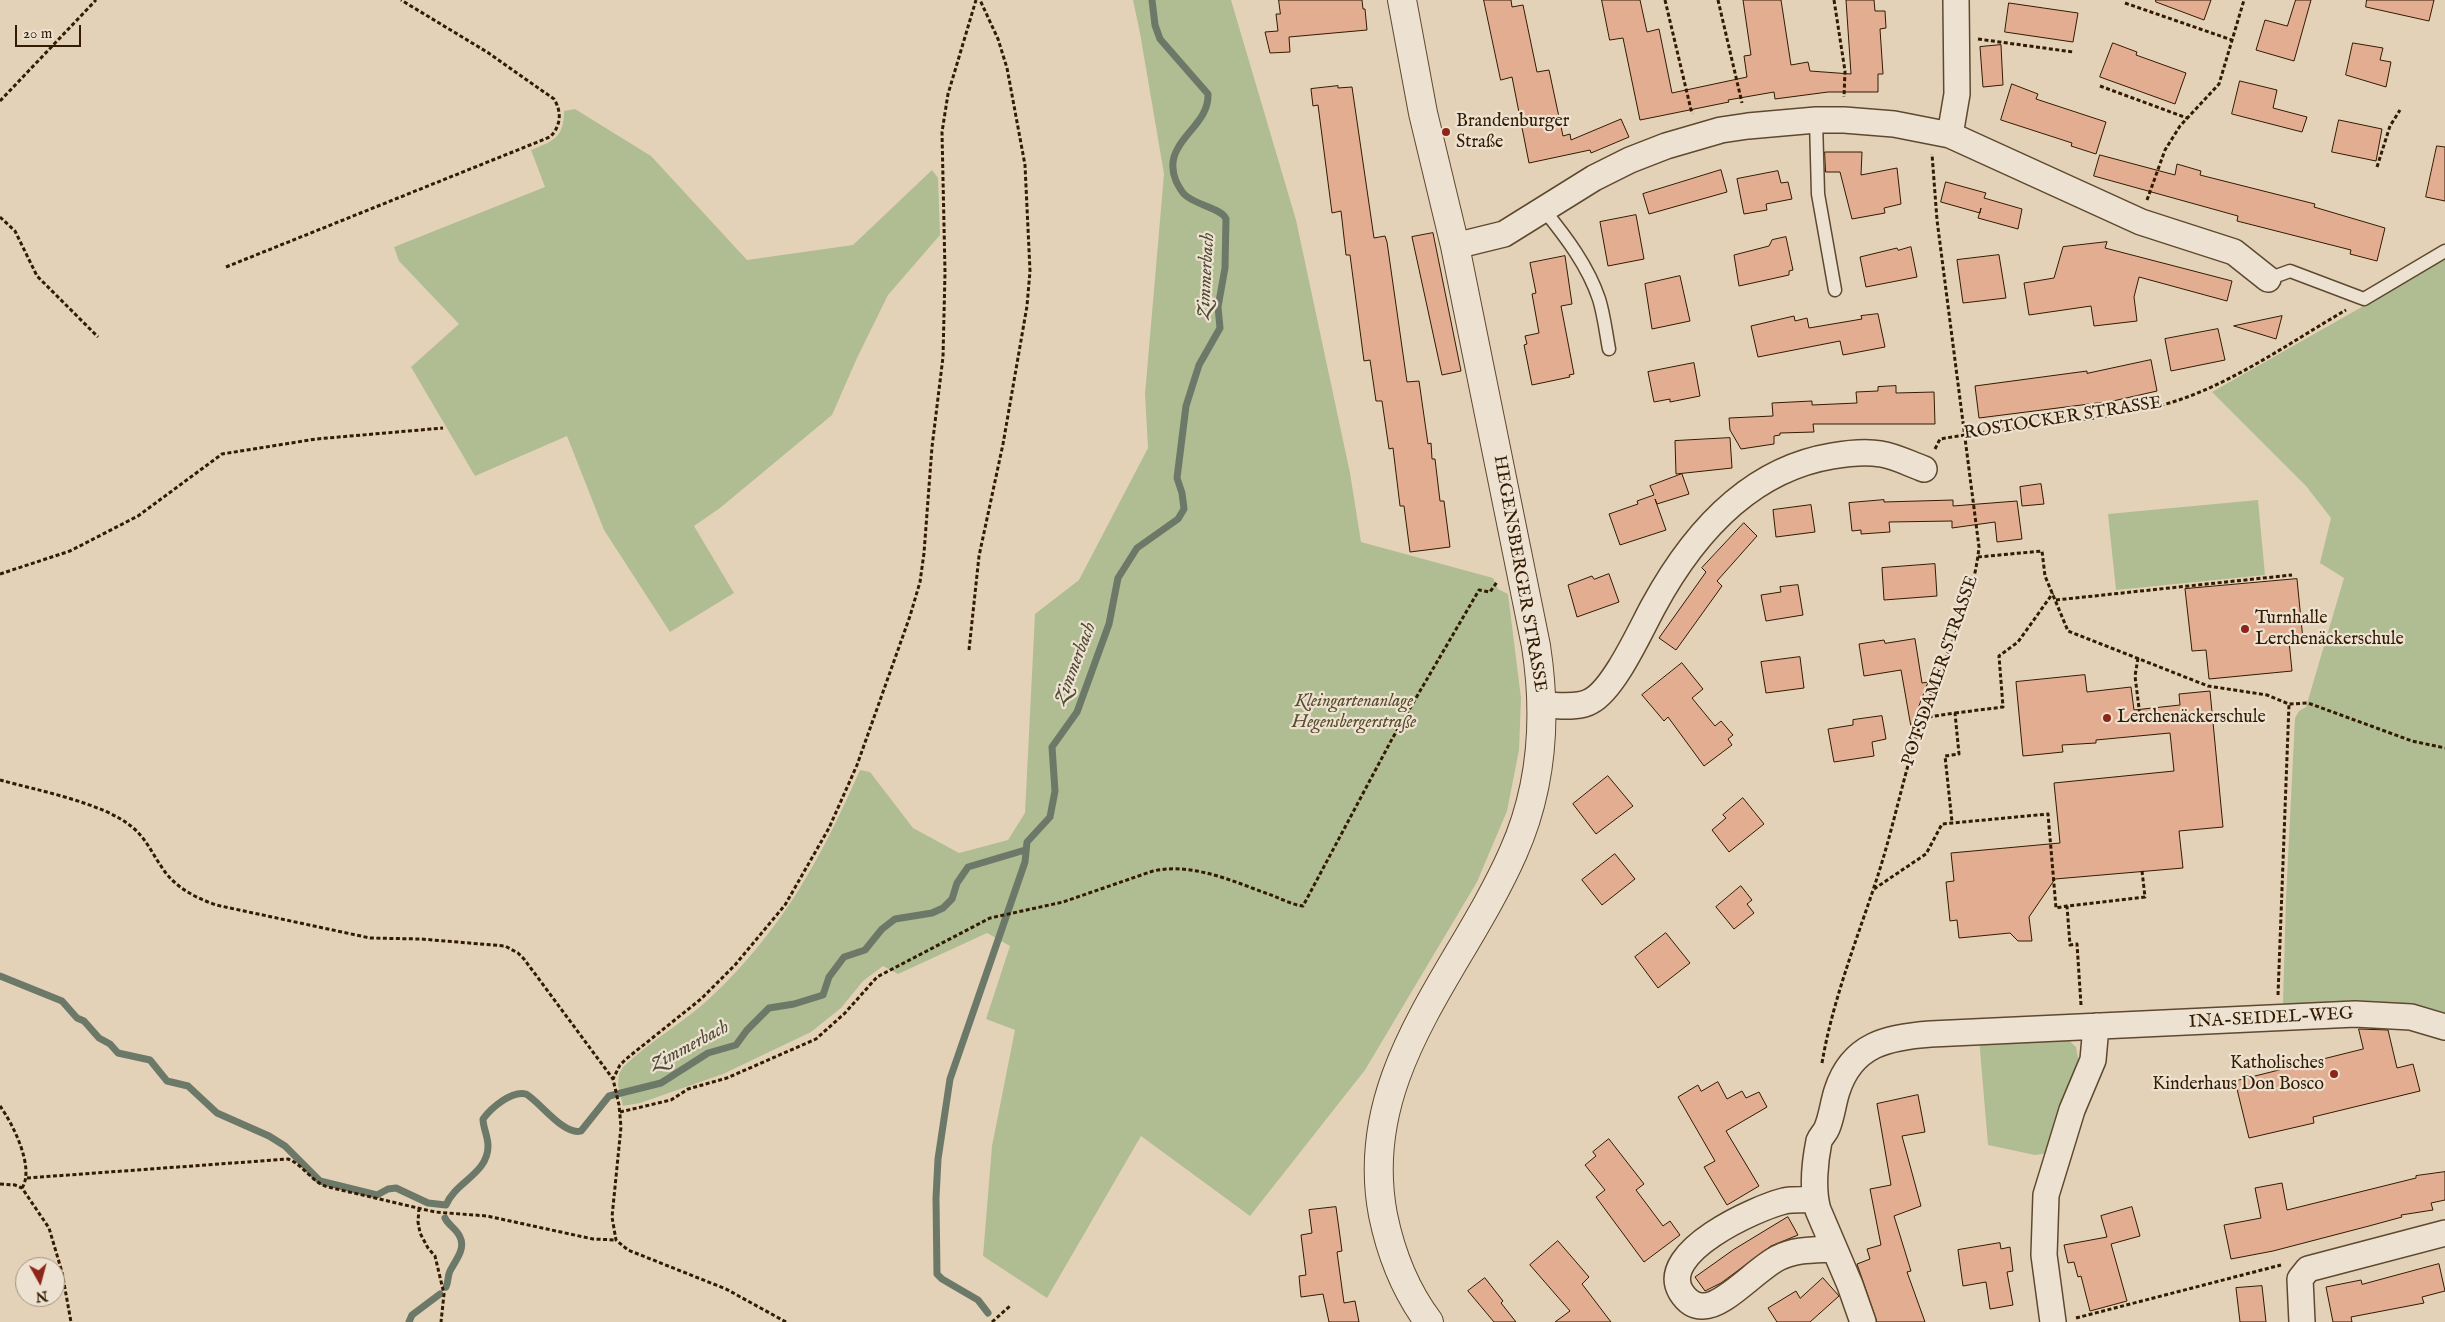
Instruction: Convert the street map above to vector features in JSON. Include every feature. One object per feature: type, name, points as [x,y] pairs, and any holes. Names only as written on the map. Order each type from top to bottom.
[{"type":"street","name":"HEGENSBERGER STRASSE","points":[[1402,0],[1423,113],[1455,246],[1536,646],[1543,705],[1539,769],[1533,798],[1520,837],[1494,892],[1424,1013],[1402,1058],[1392,1085],[1381,1131],[1378,1180],[1385,1226],[1405,1284],[1429,1322]]},
{"type":"street","points":[[1950,135],[1957,94],[1956,0]]},
{"type":"street","points":[[1455,246],[1504,234],[1594,178],[1630,160],[1697,136],[1748,126],[1816,120],[1844,120],[1894,124],[1950,135],[2140,222],[2234,252],[2268,279]]},
{"type":"street","points":[[1543,705],[1582,705],[1592,701],[1609,683],[1658,597],[1696,541],[1712,521],[1759,484],[1783,471],[1817,459],[1858,452],[1882,454],[1924,470]]},
{"type":"street","name":"INA-SEIDEL-WEG","points":[[1815,1200],[1820,1139],[1828,1127],[1837,1091],[1849,1068],[1866,1050],[1885,1040],[1922,1035],[2089,1026],[2375,1014],[2411,1018],[2445,1027]]},
{"type":"street","points":[[2062,1320],[2044,1255],[2046,1195],[2072,1110],[2093,1060],[2089,1026]]},
{"type":"street","points":[[1834,1249],[1802,1250],[1784,1255],[1758,1271],[1720,1303],[1708,1307],[1691,1303],[1679,1288],[1678,1273],[1683,1261],[1694,1249],[1718,1232],[1779,1202],[1815,1200],[1863,1322]]},
{"type":"street","points":[[2302,1322],[2300,1283],[2304,1271],[2313,1267],[2445,1233]]},
{"type":"lane","points":[[1816,120],[1818,194],[1835,290]]},
{"type":"lane","points":[[1544,210],[1589,276],[1599,300],[1609,349]]},
{"type":"lane","points":[[2268,279],[2290,271],[2364,299],[2445,251]]},
{"type":"path","points":[[0,100],[96,0]]},
{"type":"path","points":[[226,267],[550,137],[556,130],[560,118],[558,106],[554,99],[487,52],[401,0]]},
{"type":"path","points":[[969,650],[979,556],[1005,434],[1027,306],[1030,271],[1026,165],[1007,68],[998,39],[978,0]]},
{"type":"path","points":[[613,1079],[620,1065],[626,1059],[680,1017],[736,965],[785,905],[829,828],[857,765],[907,625],[920,582],[932,447],[943,357],[946,272],[942,132],[948,94],[978,0]]},
{"type":"path","points":[[1665,0],[1697,136]]},
{"type":"path","points":[[1718,0],[1748,126]]},
{"type":"path","points":[[1834,0],[1845,71],[1844,120]]},
{"type":"path","points":[[2140,222],[2157,167],[2165,150],[2187,118],[2219,84],[2244,0]]},
{"type":"path","points":[[2126,3],[2232,40]]},
{"type":"path","points":[[1955,35],[2073,52]]},
{"type":"path","points":[[2100,86],[2187,118]]},
{"type":"path","points":[[2377,168],[2390,126],[2400,110]]},
{"type":"path","name":"POTSDAMER STRASSE","points":[[1821,1070],[1835,1010],[1873,890],[1922,718],[1964,610],[1978,557],[1979,547],[1937,220],[1933,164]]},
{"type":"path","points":[[0,217],[14,231],[37,276],[98,337]]},
{"type":"path","name":"ROSTOCKER STRASSE","points":[[1947,438],[2154,407],[2191,395],[2269,355],[2364,299]]},
{"type":"path","points":[[0,574],[70,552],[138,516],[222,454],[316,440],[443,428]]},
{"type":"path","points":[[1978,557],[2042,551],[2045,576],[2068,631],[2208,686],[2267,695],[2289,704],[2308,703],[2404,738],[2445,748]]},
{"type":"path","points":[[620,1112],[671,1100],[688,1089],[727,1078],[816,1039],[845,1013],[877,976],[1000,915],[1023,912],[1063,902],[1153,871],[1169,869],[1198,871],[1217,876],[1304,906],[1374,772],[1462,619],[1480,590],[1490,592],[1517,554]]},
{"type":"path","points":[[2056,600],[2292,575]]},
{"type":"path","points":[[1922,718],[2003,707],[1999,656],[2018,642],[2053,592]]},
{"type":"path","points":[[2138,658],[2135,676],[2140,716]]},
{"type":"path","points":[[2278,1019],[2289,704]]},
{"type":"path","points":[[1952,822],[1945,756],[1959,754],[1955,713]]},
{"type":"path","points":[[0,780],[98,809],[126,822],[145,840],[172,881],[187,892],[216,905],[370,938],[487,944],[512,949],[524,959],[613,1079],[621,1127],[612,1217],[616,1240]]},
{"type":"path","points":[[1873,890],[1926,854],[1942,824],[2048,814],[2056,908],[2145,897],[2142,871]]},
{"type":"path","points":[[2067,906],[2070,945],[2077,944],[2089,1026]]},
{"type":"path","points":[[0,1106],[17,1137],[27,1178],[22,1188]]},
{"type":"path","points":[[27,1178],[288,1159],[296,1163],[323,1185],[435,1212],[487,1216],[593,1239],[616,1240],[628,1250],[726,1289],[786,1322]]},
{"type":"path","points":[[0,1184],[15,1185],[22,1188],[52,1236],[62,1272],[70,1322]]},
{"type":"path","points":[[419,1208],[418,1222],[420,1233],[435,1256],[444,1294],[441,1322]]},
{"type":"path","points":[[2062,1320],[2285,1264],[2293,1264],[2304,1271]]},
{"type":"path","points":[[992,1322],[1010,1306]]},
{"type":"green space","name":"Kleingartenanlage Hegensbergerstraße","points":[[1133,0],[1231,0],[1296,220],[1350,473],[1361,542],[1493,578],[1498,589],[1508,594],[1521,698],[1519,750],[1507,811],[1477,882],[1365,1070],[1250,1216],[1141,1136],[1047,1298],[983,1256],[992,1146],[1015,1030],[986,1019],[1010,946],[987,933],[898,974],[883,966],[863,981],[841,1008],[811,1032],[723,1074],[640,1103],[623,1106],[618,1085],[619,1074],[623,1067],[702,1005],[737,971],[760,945],[780,918],[815,863],[860,770],[870,772],[913,828],[959,853],[1008,840],[1025,813],[1035,614],[1079,580],[1148,448],[1145,394],[1164,174]]},
{"type":"green space","points":[[575,109],[651,156],[747,260],[853,245],[932,170],[938,178],[940,235],[888,295],[832,415],[720,508],[694,526],[734,593],[670,632],[604,530],[567,436],[475,476],[411,367],[459,324],[399,261],[394,247],[545,187],[531,150],[556,137],[562,127],[564,111]]},
{"type":"green space","points":[[2445,257],[2445,1019],[2290,1010],[2283,1003],[2295,718],[2299,711],[2306,707],[2344,578],[2320,563],[2331,518],[2306,486],[2212,392],[2367,304]]},
{"type":"green space","points":[[2258,500],[2265,575],[2116,590],[2108,514]]},
{"type":"green space","points":[[2064,1036],[2076,1047],[2079,1063],[2048,1153],[2035,1155],[1988,1145],[1979,1038]]},
{"type":"building","points":[[1279,0],[1362,0],[1367,30],[1289,37],[1290,52],[1270,53],[1265,32],[1278,31],[1276,14],[1280,14]]},
{"type":"building","points":[[1484,0],[1511,0],[1512,7],[1523,5],[1537,72],[1549,70],[1563,136],[1570,134],[1571,140],[1621,119],[1629,137],[1591,153],[1590,150],[1529,163],[1512,77],[1501,80]]},
{"type":"building","points":[[1602,0],[1640,0],[1647,32],[1659,29],[1672,93],[1747,77],[1744,56],[1751,55],[1743,0],[1781,0],[1791,65],[1808,62],[1810,71],[1851,74],[1846,0],[1874,0],[1875,11],[1885,11],[1886,28],[1880,29],[1883,74],[1878,74],[1878,92],[1828,92],[1775,99],[1774,92],[1728,100],[1729,102],[1640,120],[1623,38],[1610,40]]},
{"type":"building","points":[[2156,0],[2211,0],[2204,20],[2156,2]]},
{"type":"building","points":[[2296,0],[2311,0],[2294,61],[2256,50],[2265,20],[2287,26]]},
{"type":"building","points":[[2367,0],[2434,0],[2429,21],[2366,7]]},
{"type":"building","points":[[2009,3],[2078,13],[2073,42],[2005,32]]},
{"type":"building","points":[[2113,43],[2137,52],[2136,55],[2186,73],[2175,104],[2100,77]]},
{"type":"building","points":[[2353,43],[2383,48],[2380,60],[2391,62],[2386,87],[2346,75]]},
{"type":"building","points":[[2001,45],[2003,85],[1983,87],[1980,47]]},
{"type":"building","points":[[2240,81],[2277,90],[2273,108],[2307,117],[2302,132],[2232,114]]},
{"type":"building","points":[[2012,84],[2038,94],[2036,99],[2106,122],[2096,154],[2071,146],[2072,143],[2001,120]]},
{"type":"building","points":[[1338,86],[1338,88],[1352,87],[1374,238],[1385,236],[1387,242],[1407,382],[1419,381],[1428,444],[1431,443],[1432,459],[1435,459],[1440,501],[1444,501],[1450,547],[1410,552],[1404,506],[1400,506],[1393,448],[1389,449],[1382,401],[1376,401],[1370,360],[1364,361],[1350,255],[1346,255],[1341,211],[1332,213],[1318,105],[1313,106],[1311,89]]},
{"type":"building","points":[[2339,120],[2382,129],[2376,161],[2332,152]]},
{"type":"building","points":[[2437,146],[2445,147],[2445,201],[2426,197]]},
{"type":"building","points":[[1825,152],[1862,152],[1861,175],[1897,168],[1901,204],[1884,208],[1885,213],[1852,219],[1840,172],[1826,172]]},
{"type":"building","points":[[2100,155],[2175,175],[2177,164],[2201,171],[2200,175],[2315,204],[2314,207],[2385,228],[2377,261],[2350,254],[2351,250],[2237,221],[2238,216],[2094,176]]},
{"type":"building","points":[[1721,170],[1727,192],[1649,214],[1643,194]]},
{"type":"building","points":[[1778,171],[1781,183],[1788,182],[1792,199],[1766,204],[1767,210],[1744,214],[1737,179]]},
{"type":"building","points":[[1946,182],[1986,193],[1984,198],[2022,209],[2018,229],[1978,218],[1980,213],[1941,202]]},
{"type":"building","points":[[1636,215],[1644,259],[1608,266],[1600,222]]},
{"type":"building","points":[[1433,233],[1461,371],[1442,375],[1412,237]]},
{"type":"building","points":[[1786,237],[1793,270],[1789,271],[1789,275],[1739,286],[1734,255],[1769,246],[1772,240]]},
{"type":"building","points":[[2107,242],[2105,248],[2232,281],[2227,301],[2139,277],[2134,297],[2137,321],[2094,326],[2091,306],[2029,315],[2024,283],[2054,278],[2063,247]]},
{"type":"building","points":[[1911,247],[1917,277],[1866,287],[1860,257],[1897,248],[1898,250]]},
{"type":"building","points":[[1999,255],[2006,298],[1963,303],[1957,260]]},
{"type":"building","points":[[1565,256],[1572,304],[1561,306],[1574,374],[1569,375],[1570,377],[1532,385],[1524,345],[1527,344],[1525,336],[1539,333],[1532,294],[1536,293],[1530,263]]},
{"type":"building","points":[[1680,276],[1690,321],[1652,329],[1645,284]]},
{"type":"building","points":[[1878,314],[1885,347],[1843,355],[1840,341],[1758,357],[1751,326],[1794,316],[1795,321],[1807,318],[1809,328],[1862,319],[1861,316]]},
{"type":"building","points":[[2282,316],[2276,339],[2234,326]]},
{"type":"building","points":[[2218,329],[2225,360],[2171,371],[2165,339]]},
{"type":"building","points":[[2151,360],[2157,391],[2113,401],[1979,418],[1975,386],[2087,371],[2087,373]]},
{"type":"building","points":[[1694,363],[1700,396],[1670,402],[1670,399],[1654,402],[1648,372]]},
{"type":"building","points":[[1896,386],[1896,393],[1934,392],[1935,424],[1813,424],[1814,432],[1780,433],[1780,435],[1774,436],[1774,444],[1741,449],[1730,430],[1729,418],[1773,416],[1772,403],[1812,401],[1812,405],[1857,403],[1856,392],[1878,391],[1878,387]]},
{"type":"building","points":[[1730,438],[1732,468],[1676,474],[1675,441]]},
{"type":"building","points":[[1682,474],[1689,494],[1657,504],[1655,499],[1666,530],[1620,545],[1609,514],[1638,504],[1637,501],[1654,495],[1650,486]]},
{"type":"building","points":[[2041,484],[2044,504],[2022,506],[2020,487]]},
{"type":"building","points":[[1884,500],[1884,502],[1953,500],[1953,506],[2017,501],[2022,539],[1997,542],[1995,522],[1952,528],[1952,521],[1889,522],[1890,532],[1861,534],[1861,530],[1852,531],[1849,503]]},
{"type":"building","points":[[1811,505],[1815,532],[1776,537],[1773,510]]},
{"type":"building","points":[[1744,523],[1757,536],[1717,581],[1722,586],[1676,650],[1659,638],[1706,572],[1702,568]]},
{"type":"building","points":[[1935,564],[1937,596],[1884,600],[1882,568]]},
{"type":"building","points":[[1609,574],[1619,602],[1577,617],[1568,585],[1592,576],[1594,579]]},
{"type":"building","name":"Turnhalle Lerchenäckerschule","points":[[2297,579],[2303,640],[2289,641],[2292,671],[2209,679],[2206,650],[2192,651],[2185,589]]},
{"type":"building","points":[[1798,585],[1803,615],[1766,621],[1761,595],[1781,592],[1780,587]]},
{"type":"building","points":[[1915,639],[1922,683],[1928,682],[1911,727],[1901,670],[1864,676],[1859,644],[1884,640],[1885,643]]},
{"type":"building","points":[[1800,657],[1804,688],[1766,693],[1761,662]]},
{"type":"building","points":[[1682,663],[1703,689],[1692,698],[1715,726],[1721,721],[1733,735],[1728,739],[1732,745],[1704,766],[1668,717],[1664,721],[1642,695]]},
{"type":"building","points":[[2085,675],[2087,692],[2131,687],[2134,710],[2180,705],[2179,694],[2210,691],[2223,827],[2179,831],[2183,868],[2055,879],[2029,917],[2032,941],[2018,941],[2010,933],[1959,938],[1957,920],[1950,921],[1946,882],[1954,881],[1951,853],[2060,843],[2054,783],[2174,771],[2170,733],[2096,740],[2096,743],[2062,745],[2063,752],[2023,756],[2016,682]]},
{"type":"building","points":[[1882,716],[1886,739],[1872,742],[1874,756],[1834,762],[1828,729],[1853,725],[1853,720]]},
{"type":"building","points":[[1608,776],[1633,806],[1596,834],[1573,804]]},
{"type":"building","points":[[1743,798],[1764,824],[1729,852],[1712,830],[1726,818],[1723,815]]},
{"type":"building","points":[[1615,854],[1635,879],[1602,905],[1582,880]]},
{"type":"building","points":[[1741,886],[1752,900],[1747,904],[1754,913],[1734,929],[1716,907]]},
{"type":"building","points":[[1666,933],[1690,963],[1658,988],[1635,957]]},
{"type":"building","name":"Katholisches Kinderhaus Don Bosco","points":[[2359,1029],[2388,1030],[2397,1068],[2413,1064],[2420,1091],[2313,1117],[2314,1123],[2249,1138],[2235,1081],[2363,1049]]},
{"type":"building","points":[[1718,1082],[1727,1099],[1742,1091],[1746,1098],[1759,1092],[1767,1107],[1726,1131],[1759,1186],[1727,1205],[1704,1167],[1715,1161],[1678,1097],[1698,1085],[1701,1091]]},
{"type":"building","points":[[1918,1095],[1925,1132],[1902,1136],[1921,1206],[1894,1216],[1911,1271],[1907,1272],[1925,1322],[1877,1322],[1857,1264],[1870,1259],[1867,1249],[1881,1245],[1870,1189],[1891,1185],[1877,1104]]},
{"type":"building","points":[[1609,1139],[1644,1184],[1636,1190],[1663,1226],[1670,1221],[1680,1235],[1644,1262],[1596,1197],[1605,1190],[1585,1165],[1596,1156],[1593,1152]]},
{"type":"building","points":[[2445,1172],[2445,1200],[2431,1203],[2433,1210],[2401,1215],[2402,1217],[2273,1251],[2231,1259],[2224,1225],[2261,1218],[2255,1188],[2282,1183],[2287,1210],[2416,1178],[2416,1176]]},
{"type":"building","points":[[1336,1207],[1342,1251],[1337,1252],[1344,1303],[1355,1301],[1359,1322],[1329,1322],[1323,1294],[1301,1297],[1299,1276],[1306,1275],[1301,1235],[1312,1233],[1309,1210]]},
{"type":"building","points":[[2132,1207],[2140,1236],[2111,1244],[2127,1301],[2090,1311],[2081,1276],[2078,1277],[2074,1262],[2068,1263],[2064,1245],[2107,1237],[2101,1216]]},
{"type":"building","points":[[1788,1217],[1798,1235],[1771,1246],[1721,1283],[1705,1291],[1695,1277],[1733,1250]]},
{"type":"building","points":[[1558,1241],[1589,1277],[1582,1284],[1611,1322],[1555,1322],[1570,1311],[1530,1265]]},
{"type":"building","points":[[2000,1243],[2001,1249],[2010,1247],[2013,1271],[2007,1272],[2013,1305],[1990,1309],[1986,1282],[1963,1286],[1958,1250]]},
{"type":"building","points":[[2439,1264],[2445,1291],[2422,1297],[2424,1303],[2351,1317],[2352,1322],[2333,1322],[2326,1287],[2361,1280],[2362,1284]]},
{"type":"building","points":[[1485,1278],[1516,1322],[1494,1322],[1468,1291]]},
{"type":"building","points":[[1823,1278],[1839,1296],[1810,1322],[1777,1322],[1768,1308],[1796,1291],[1800,1298]]},
{"type":"building","points":[[2262,1286],[2266,1322],[2240,1322],[2236,1288]]},
{"type":"waterway","name":"Zimmerbach","points":[[988,1313],[978,1300],[942,1279],[937,1274],[936,1198],[938,1159],[950,1079],[1025,862],[1027,842],[1050,817],[1055,791],[1052,747],[1077,712],[1109,624],[1118,578],[1137,548],[1178,519],[1184,509],[1182,493],[1177,478],[1186,406],[1199,365],[1220,328],[1218,307],[1225,268],[1226,219],[1219,212],[1194,201],[1184,194],[1174,177],[1173,168],[1174,156],[1182,141],[1202,116],[1208,94],[1160,39],[1155,25],[1152,0]]},
{"type":"waterway","name":"Zimmerbach","points":[[0,976],[62,1001],[77,1018],[84,1021],[99,1038],[110,1044],[118,1053],[150,1060],[167,1081],[188,1086],[217,1113],[269,1136],[285,1146],[320,1181],[377,1195],[388,1189],[396,1188],[428,1203],[446,1205],[456,1190],[483,1164],[487,1156],[488,1146],[483,1119],[508,1097],[520,1093],[526,1094],[560,1124],[574,1131],[581,1131],[609,1096],[661,1083],[708,1053],[736,1045],[747,1030],[769,1008],[794,1004],[823,995],[829,977],[844,957],[865,950],[882,929],[895,919],[932,913],[943,908],[952,899],[957,883],[968,867],[1025,850]]},
{"type":"waterway","points":[[445,1218],[459,1234],[462,1246],[449,1273],[446,1287]]},
{"type":"waterway","points":[[409,1322],[412,1315],[440,1294]]},
{"type":"place","name":"Brandenburger Straße","points":[[1446,132]]},
{"type":"place","name":"Turnhalle Lerchenäckerschule","points":[[2245,629]]},
{"type":"place","name":"Lerchenäckerschule","points":[[2107,718]]},
{"type":"place","name":"Katholisches Kinderhaus Don Bosco","points":[[2334,1074]]}]
